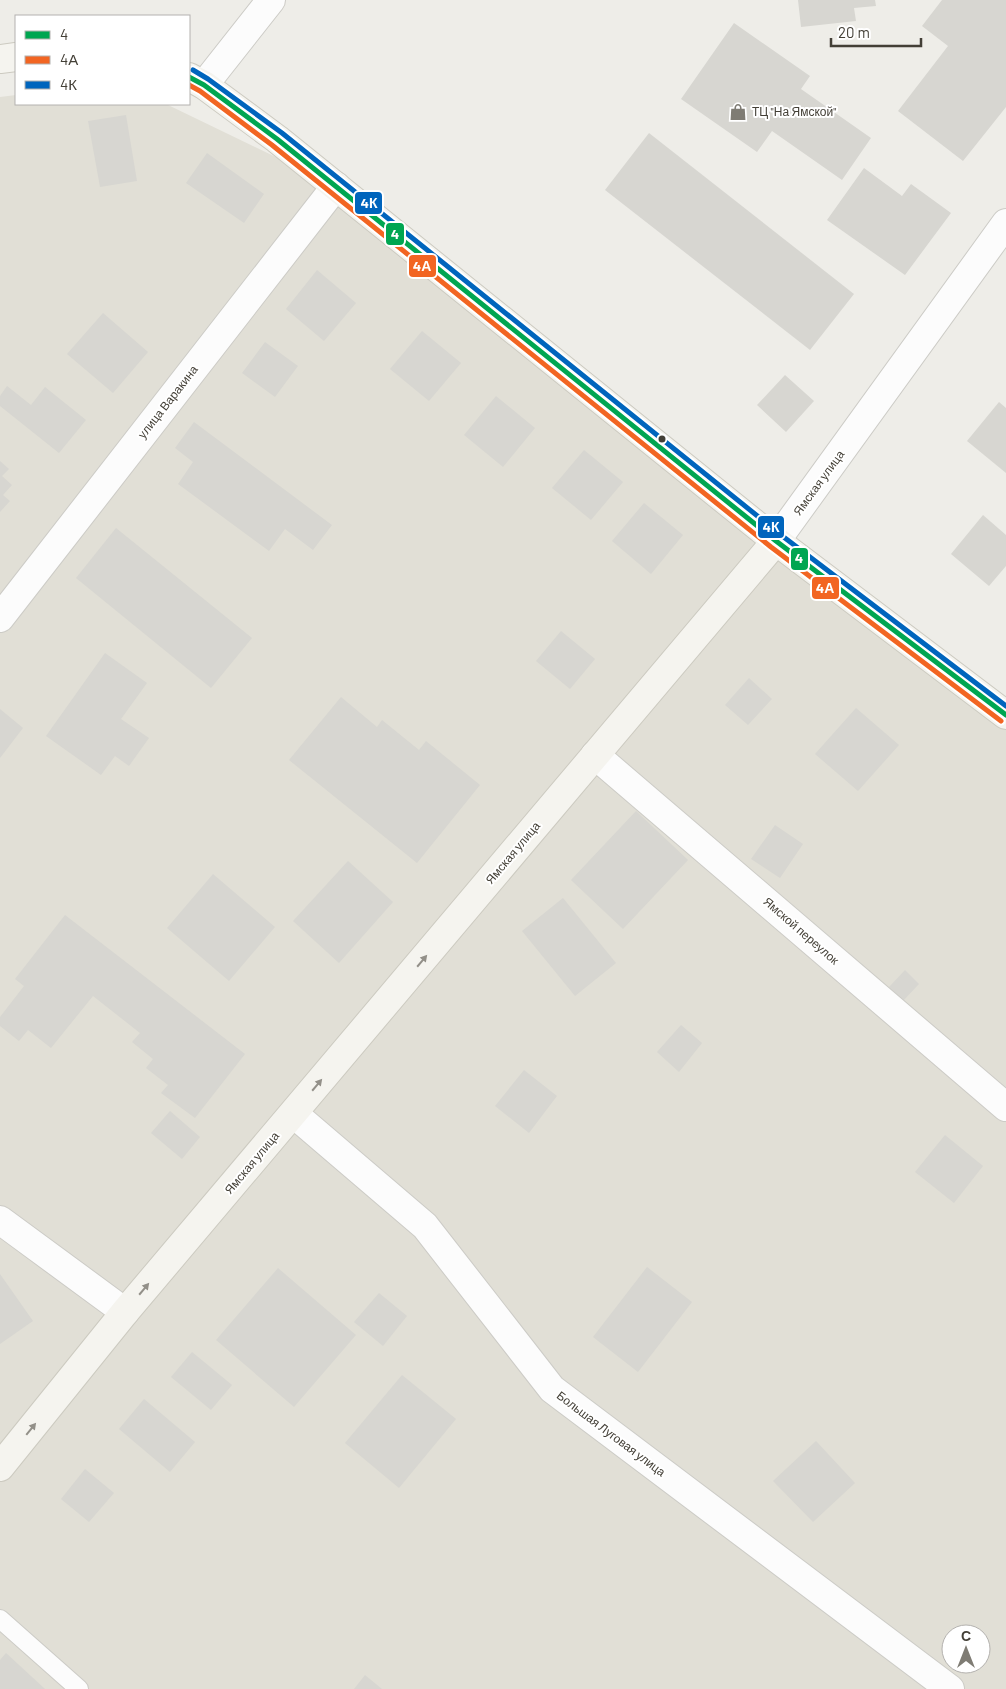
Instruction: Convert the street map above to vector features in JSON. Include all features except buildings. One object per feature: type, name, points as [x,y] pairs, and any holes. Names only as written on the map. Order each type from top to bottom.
[{"type":"street","points":[[271,0],[196,81],[277,139],[776,542],[1006,716]]},
{"type":"street","points":[[0,59],[15,57]]},
{"type":"street","name":"улица Варакина","points":[[0,618],[336,186]]},
{"type":"street","name":"Ямская улица","points":[[0,1467],[125,1312],[776,542],[1006,223]]},
{"type":"street","name":"Ямской переулок","points":[[595,755],[1006,1107]]},
{"type":"street","name":"Большая Луговая улица","points":[[294,1114],[425,1226],[552,1389],[950,1689]]},
{"type":"street","points":[[0,1220],[125,1312]]},
{"type":"lane","points":[[0,1619],[80,1689]]},
{"type":"shaded area","points":[[15,95],[15,105],[168,105],[336,186],[1006,715],[1006,1689],[0,1689],[0,97]]},
{"type":"transit line","name":"4К","points":[[193,70],[282,133],[781,535],[1006,706]]},
{"type":"transit line","name":"4","points":[[190,78],[204,85],[277,139],[776,541],[1006,715]]},
{"type":"transit line","name":"4А","points":[[190,86],[272,145],[771,547],[1001,721]]},
{"type":"place","name":"ТЦ \"На Ямской\"","points":[[738,112]]}]
